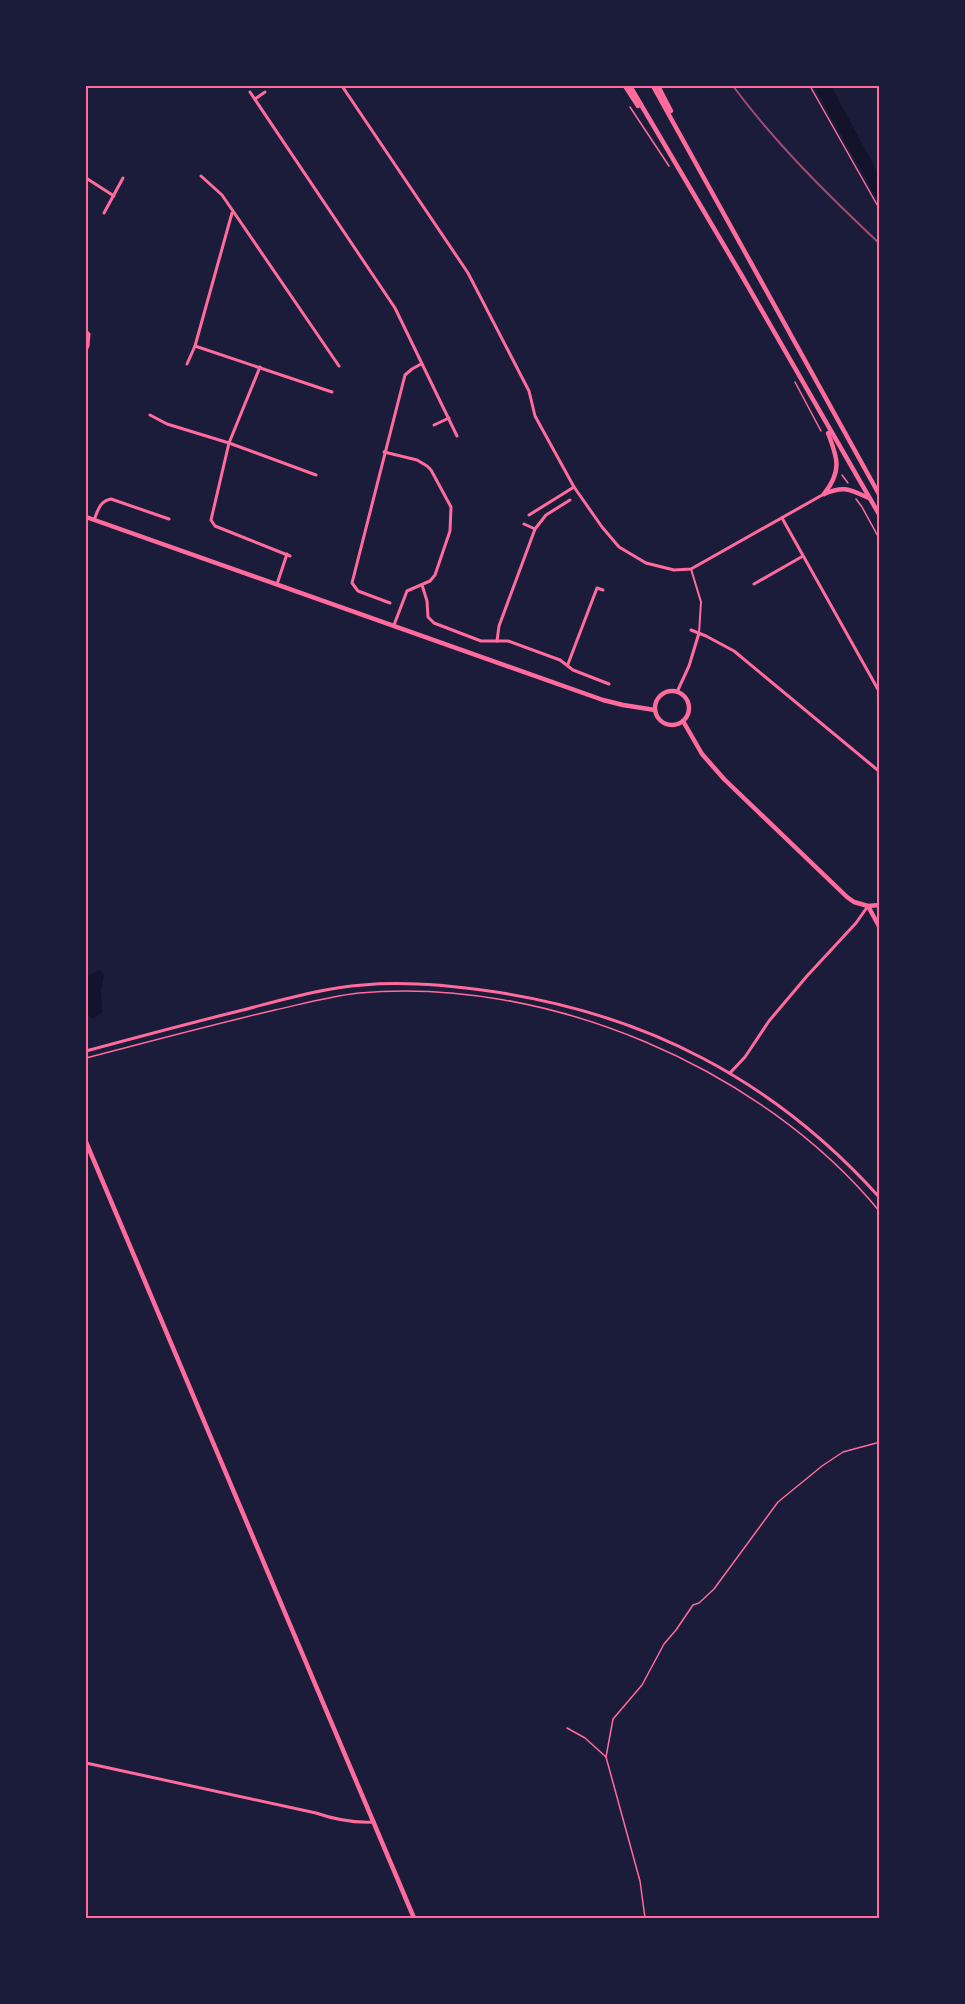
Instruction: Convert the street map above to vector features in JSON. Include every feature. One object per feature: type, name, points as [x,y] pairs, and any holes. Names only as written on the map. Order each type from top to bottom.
[{"type":"main road","points":[[625,86],[669,153]]},
{"type":"main road","points":[[630,86],[879,516]]},
{"type":"main road","points":[[653,86],[879,496]]},
{"type":"main road","points":[[658,86],[699,167]]},
{"type":"main road","points":[[824,421],[838,464],[835,478],[824,494]]},
{"type":"main road","points":[[824,494],[837,489],[848,489],[869,498]]},
{"type":"main road","points":[[86,517],[603,700],[655,710]]},
{"type":"main road","points":[[666,692],[676,692],[685,698],[689,707],[686,717],[673,725],[659,719],[655,710],[657,699],[666,692]]},
{"type":"main road","points":[[682,721],[702,754],[724,779],[847,897],[854,902],[868,906],[879,905]]},
{"type":"main road","points":[[868,906],[879,928]]},
{"type":"main road","points":[[86,1142],[414,1918]]},
{"type":"street","points":[[342,86],[468,273],[529,391],[535,416],[574,487],[619,547],[632,557],[660,567],[674,570],[691,569],[824,494]]},
{"type":"street","points":[[250,92],[395,308],[457,436]]},
{"type":"street","points":[[255,99],[265,92]]},
{"type":"street","points":[[201,176],[216,188],[339,366]]},
{"type":"street","points":[[86,178],[114,196]]},
{"type":"street","points":[[104,213],[123,178]]},
{"type":"street","points":[[187,364],[195,346],[232,212]]},
{"type":"street","points":[[86,331],[88,334],[86,350]]},
{"type":"street","points":[[195,346],[332,392]]},
{"type":"street","points":[[390,603],[358,591],[352,584],[405,375],[421,364]]},
{"type":"street","points":[[260,367],[229,443],[212,523],[289,555],[277,584]]},
{"type":"street","points":[[150,415],[184,430],[229,443],[316,475]]},
{"type":"street","points":[[434,425],[448,418]]},
{"type":"street","points":[[384,452],[417,460],[427,466],[451,507],[450,531],[435,575],[430,581],[407,591],[394,625]]},
{"type":"street","points":[[529,515],[574,487]]},
{"type":"street","points":[[94,520],[100,506],[105,500],[111,499],[169,519]]},
{"type":"street","points":[[497,641],[499,626],[535,529],[546,515],[570,500]]},
{"type":"street","points":[[783,519],[879,693]]},
{"type":"street","points":[[524,524],[535,529]]},
{"type":"street","points":[[754,584],[803,556]]},
{"type":"street","points":[[676,692],[689,666],[699,633],[701,602],[691,569]]},
{"type":"street","points":[[422,585],[430,620],[481,641],[508,641],[568,664],[580,673],[609,684]]},
{"type":"street","points":[[568,664],[597,588],[603,590]]},
{"type":"street","points":[[691,630],[734,651],[879,772]]},
{"type":"street","points":[[729,1075],[746,1057],[770,1022],[807,976],[856,923],[868,906]]},
{"type":"street","points":[[86,1051],[267,1003],[330,989],[402,983],[448,985],[513,994],[574,1006],[647,1031],[729,1075],[786,1111],[825,1141],[879,1198]]},
{"type":"street","points":[[86,1763],[316,1813],[336,1820],[374,1822]]},
{"type":"lane","points":[[645,1918],[640,1881],[606,1756],[610,1724],[642,1685],[664,1644],[693,1605],[699,1603],[714,1589],[778,1502],[843,1452],[879,1442]]},
{"type":"lane","points":[[567,1728],[585,1738],[606,1756]]},
{"type":"path","points":[[810,86],[879,210]]},
{"type":"path","points":[[628,104],[672,170]]},
{"type":"path","points":[[795,381],[820,430]]},
{"type":"path","points":[[842,475],[847,479],[848,485]]},
{"type":"path","points":[[851,497],[862,507],[879,540]]},
{"type":"path","points":[[86,1058],[214,1024],[359,993],[435,993],[510,1002],[587,1019],[657,1047],[724,1082],[772,1111],[818,1148],[879,1212]]},
{"type":"path","points":[[724,1082],[729,1075]]},
{"type":"shaded area","points":[[814,86],[831,86],[879,175],[879,202]]},
{"type":"shaded area","points":[[100,970],[104,975],[101,990],[102,1012],[92,1019],[86,1013],[86,977]]},
{"type":"railway","points":[[733,86],[803,168],[880,244]]}]
